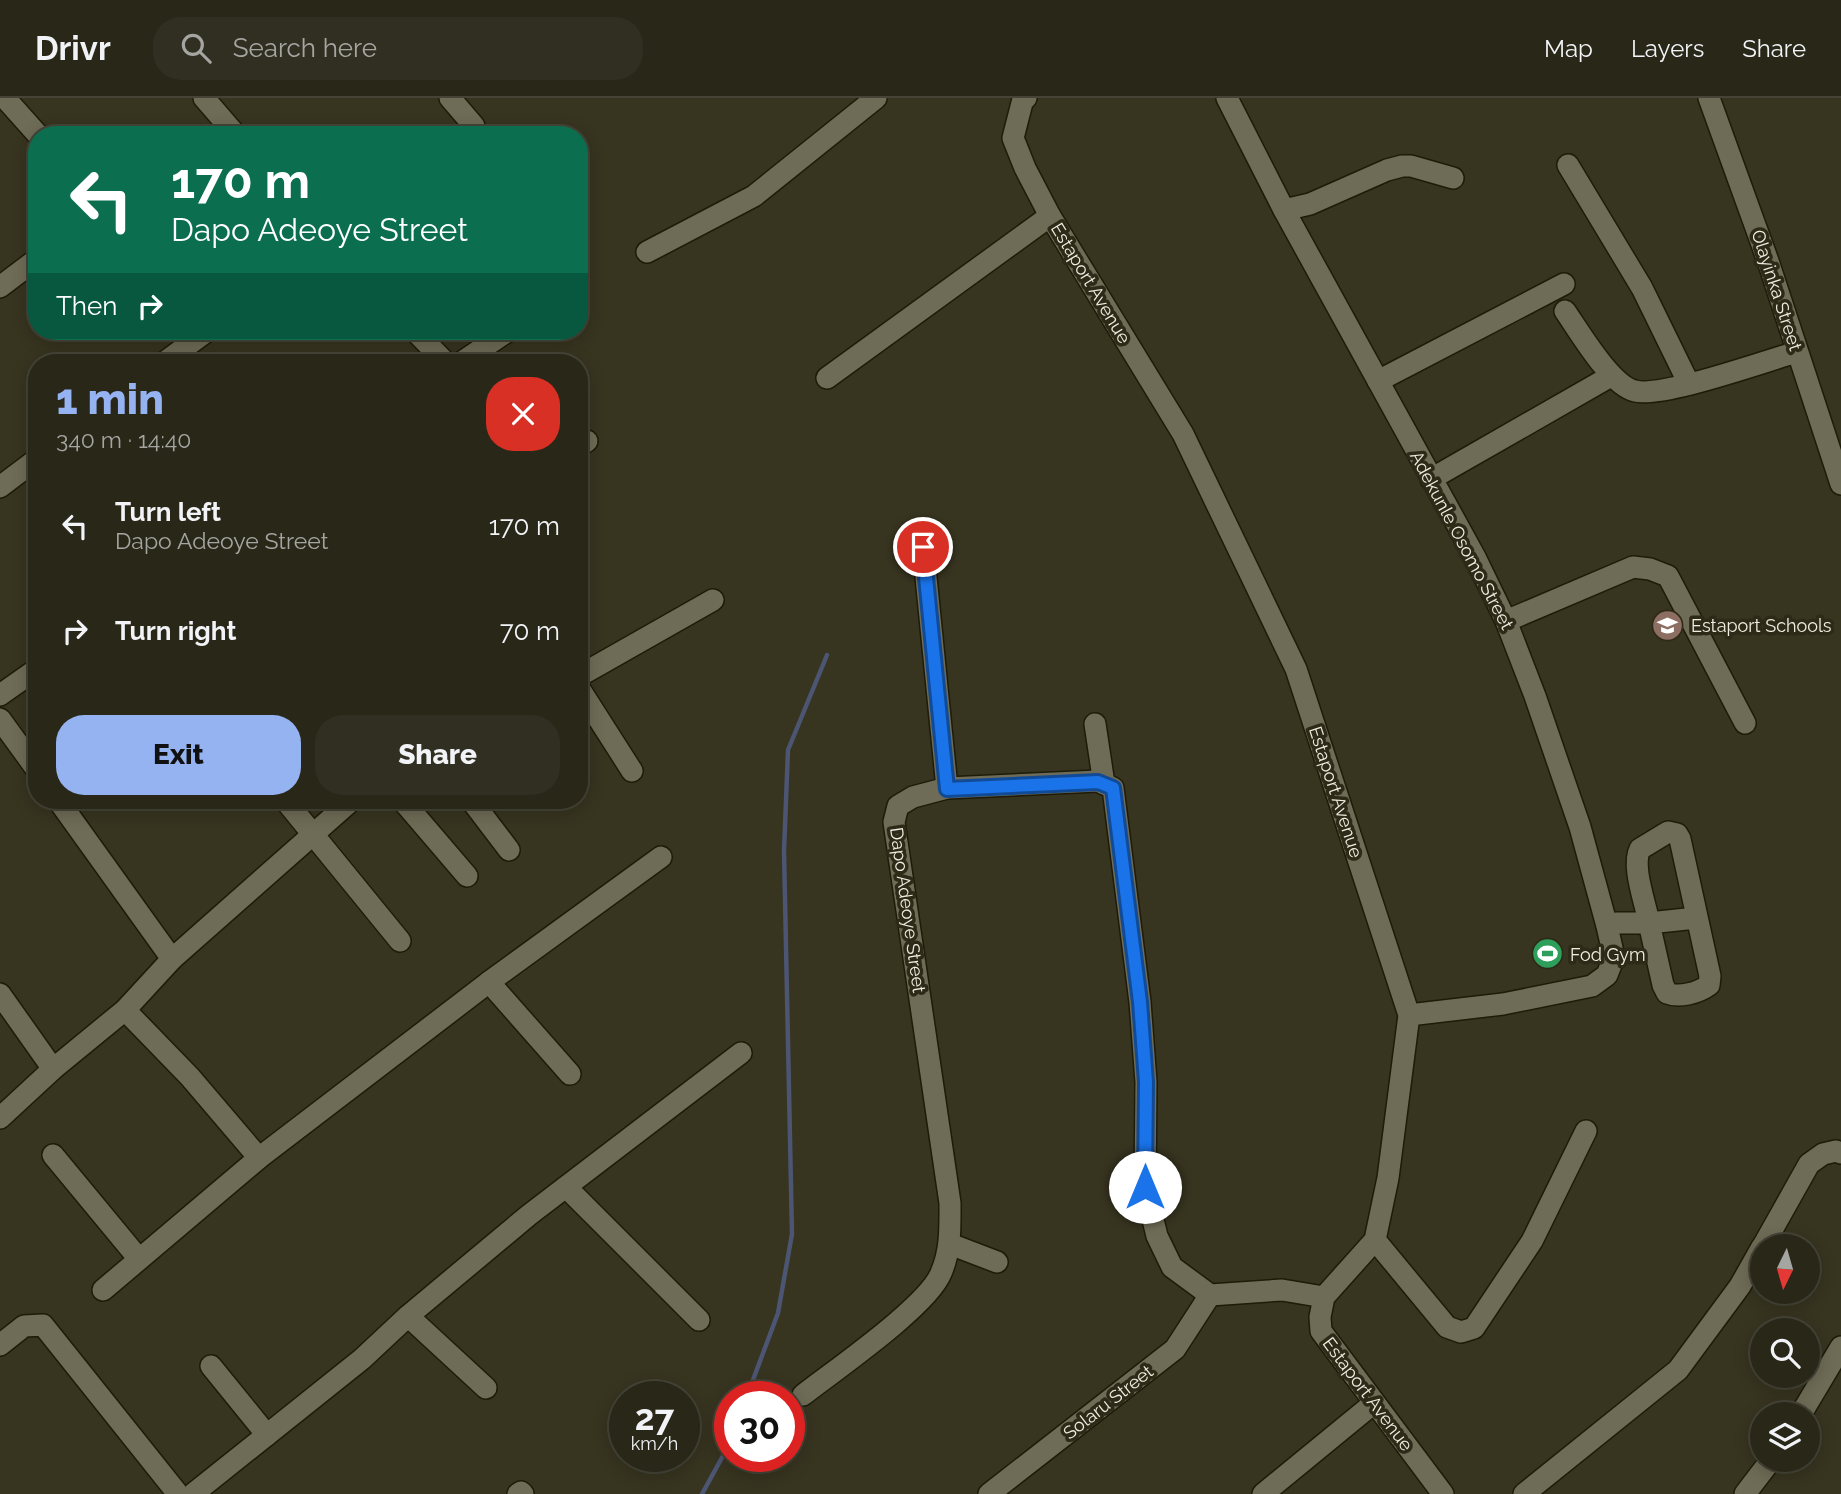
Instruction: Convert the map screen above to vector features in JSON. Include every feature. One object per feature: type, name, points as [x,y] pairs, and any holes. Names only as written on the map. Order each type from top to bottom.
[{"type":"street","points":[[5,98],[30,126]]},
{"type":"street","points":[[204,98],[228,126]]},
{"type":"street","points":[[450,98],[474,126]]},
{"type":"street","points":[[647,252],[754,196],[876,98]]},
{"type":"street","name":"Estaport Avenue","points":[[1024,98],[1013,138],[1025,168],[1050,216],[1183,434],[1296,669],[1409,1015],[1388,1178],[1375,1240],[1324,1297],[1320,1317],[1321,1331],[1443,1494]]},
{"type":"street","name":"Adekunle Osomo Street","points":[[1227,98],[1283,211],[1475,556],[1506,621],[1580,827],[1614,957],[1607,975],[1592,986],[1503,1004],[1409,1015]]},
{"type":"street","name":"Olayinka Street","points":[[1709,98],[1768,261],[1841,484]]},
{"type":"street","points":[[1568,164],[1642,288],[1689,384]]},
{"type":"street","points":[[1283,211],[1310,204],[1402,166],[1412,166],[1453,178]]},
{"type":"street","points":[[827,378],[1050,216]]},
{"type":"street","points":[[0,287],[28,266]]},
{"type":"street","points":[[1378,381],[1563,284]]},
{"type":"street","points":[[1565,311],[1611,376],[1634,391],[1657,391],[1689,384],[1797,352]]},
{"type":"street","points":[[176,354],[195,340]]},
{"type":"street","points":[[424,340],[437,354]]},
{"type":"street","points":[[475,354],[495,340]]},
{"type":"street","points":[[1431,480],[1611,376]]},
{"type":"street","points":[[0,486],[28,466]]},
{"type":"street","points":[[923,547],[947,789]]},
{"type":"street","points":[[1506,621],[1633,567],[1650,569],[1668,576],[1745,723]]},
{"type":"street","points":[[588,671],[713,600]]},
{"type":"street","points":[[0,695],[28,675]]},
{"type":"street","points":[[588,702],[632,771]]},
{"type":"street","points":[[0,719],[28,758]]},
{"type":"street","points":[[1094,724],[1104,784],[1113,788],[1116,806],[1140,1002],[1146,1082],[1145,1187],[1157,1236],[1172,1267],[1210,1295],[1282,1290],[1324,1297]]},
{"type":"street","name":"Dapo Adeoye Street","points":[[805,1393],[913,1309],[941,1276],[950,1244],[950,1203],[894,822],[898,806],[913,797],[947,789],[1098,782],[1104,784]]},
{"type":"street","points":[[64,809],[172,959]]},
{"type":"street","points":[[292,809],[400,941]]},
{"type":"street","points":[[0,1118],[53,1069],[125,1010],[172,959],[342,809]]},
{"type":"street","points":[[410,809],[467,876]]},
{"type":"street","points":[[478,809],[509,850]]},
{"type":"street","points":[[1668,832],[1679,836],[1710,976],[1709,985],[1675,996],[1667,993],[1650,923],[1637,853],[1668,832]]},
{"type":"street","points":[[103,1290],[259,1158],[489,982],[661,857]]},
{"type":"street","points":[[1607,926],[1616,923],[1650,923],[1696,918]]},
{"type":"street","points":[[489,982],[570,1074]]},
{"type":"street","points":[[0,993],[53,1069]]},
{"type":"street","points":[[125,1010],[191,1077],[259,1158]]},
{"type":"street","points":[[193,1494],[362,1359],[408,1315],[528,1214],[741,1053]]},
{"type":"street","points":[[1375,1240],[1447,1327],[1461,1332],[1474,1328],[1532,1241],[1586,1131]]},
{"type":"street","points":[[1769,1234],[1809,1164],[1823,1154],[1836,1151],[1841,1153]]},
{"type":"street","points":[[53,1155],[139,1259]]},
{"type":"street","points":[[566,1187],[699,1320]]},
{"type":"street","points":[[950,1244],[998,1262]]},
{"type":"street","points":[[1524,1494],[1678,1370],[1740,1286],[1750,1268]]},
{"type":"street","name":"Solaru Street","points":[[989,1494],[1175,1349],[1210,1295]]},
{"type":"street","points":[[408,1315],[486,1388]]},
{"type":"street","points":[[0,1345],[24,1326],[43,1325],[178,1494]]},
{"type":"street","points":[[1808,1402],[1841,1346]]},
{"type":"street","points":[[211,1366],[267,1435]]},
{"type":"street","points":[[1263,1494],[1374,1403]]},
{"type":"street","points":[[1745,1494],[1762,1472]]},
{"type":"street","points":[[518,1494],[523,1494]]},
{"type":"waterway","points":[[753,1381],[778,1313],[792,1234],[784,851],[788,750],[827,655]]},
{"type":"waterway","points":[[702,1494],[714,1472]]},
{"type":"place","name":"Estaport Schools","points":[[1668,625]]},
{"type":"place","name":"Fod Gym","points":[[1547,954]]},
{"type":"route","points":[[923,547],[947,789],[1098,782],[1113,788],[1140,1002],[1146,1082],[1145,1187]]}]
